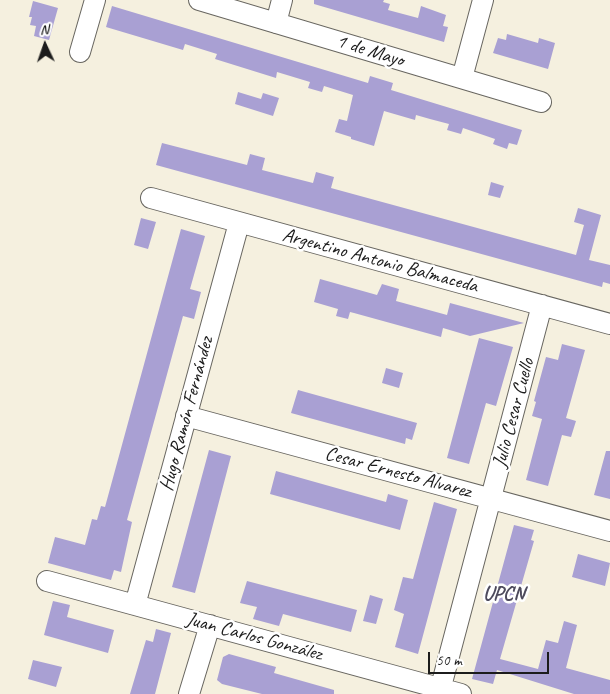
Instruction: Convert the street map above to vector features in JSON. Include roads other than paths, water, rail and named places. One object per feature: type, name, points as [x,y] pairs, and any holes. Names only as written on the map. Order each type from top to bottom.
[{"type":"street","points":[[80,52],[94,0]]},
{"type":"street","name":"1 de Mayo","points":[[198,0],[541,102]]},
{"type":"street","points":[[276,23],[282,0]]},
{"type":"street","points":[[462,78],[483,0]]},
{"type":"street","name":"Argentino Antonio Balmaceda","points":[[151,198],[610,324]]},
{"type":"street","name":"Hugo Ramón Fernández","points":[[135,605],[239,222]]},
{"type":"street","name":"Julio Cesar Cuello","points":[[440,691],[542,305]]},
{"type":"street","name":"Cesar Ernesto Alvarez","points":[[186,416],[610,531]]},
{"type":"street","name":"Juan Carlos González","points":[[47,581],[210,625],[440,691],[461,694]]},
{"type":"street","points":[[189,694],[210,625]]},
{"type":"district","name":"UPCN","points":[[504,594]]}]
